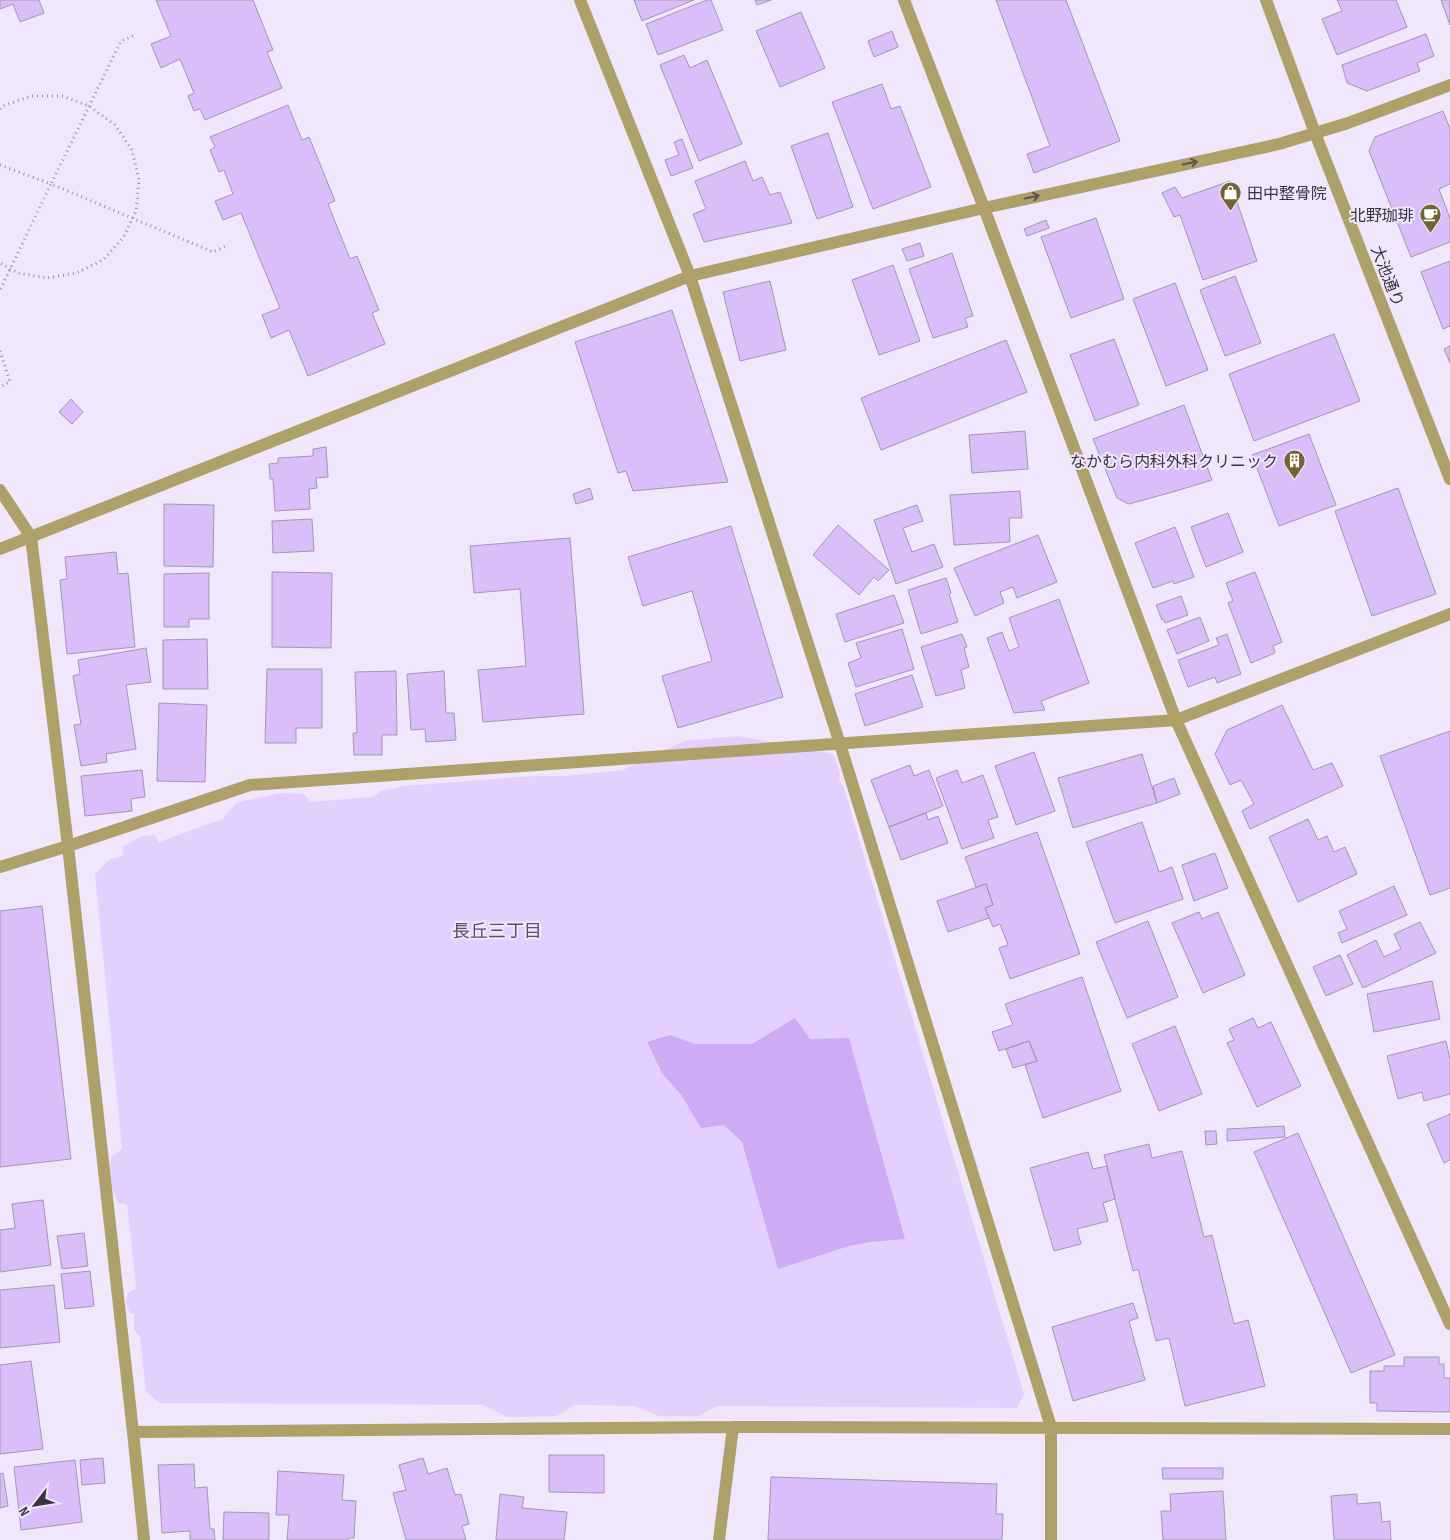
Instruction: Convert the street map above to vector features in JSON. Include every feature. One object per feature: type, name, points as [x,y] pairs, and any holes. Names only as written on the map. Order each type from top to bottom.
[{"type":"street","points":[[580,0],[690,276],[840,744],[1051,1427],[1051,1540]]},
{"type":"street","points":[[904,0],[1176,720],[1450,1324]]},
{"type":"street","name":"大池通り","points":[[1266,0],[1315,133],[1450,479]]},
{"type":"street","points":[[0,549],[690,276],[984,208],[1279,144],[1348,123],[1450,85]]},
{"type":"street","points":[[0,490],[31,537],[68,846],[144,1540]]},
{"type":"street","points":[[0,867],[250,785],[1176,720],[1450,614]]},
{"type":"street","points":[[133,1432],[733,1427],[1450,1429]]},
{"type":"street","points":[[719,1540],[733,1427]]},
{"type":"path","points":[[0,290],[121,42],[133,36]]},
{"type":"path","points":[[0,108],[31,96],[62,96],[89,106],[115,125],[132,150],[139,180],[136,211],[123,238],[103,260],[76,273],[47,278],[18,273],[0,263]]},
{"type":"path","points":[[0,165],[51,184],[213,252],[226,246]]},
{"type":"path","points":[[0,351],[10,382],[0,386]]},
{"type":"shaded area","points":[[738,736],[833,754],[840,773],[839,780],[844,788],[1024,1394],[1017,1408],[717,1406],[699,1416],[659,1416],[635,1406],[574,1405],[557,1416],[507,1417],[483,1405],[159,1403],[146,1391],[140,1336],[134,1330],[134,1313],[130,1313],[126,1304],[128,1293],[136,1288],[127,1205],[118,1203],[109,1181],[111,1157],[122,1149],[95,875],[109,860],[122,856],[123,847],[141,836],[155,835],[159,842],[222,819],[237,802],[282,793],[304,794],[310,802],[372,797],[381,791],[403,786],[533,776],[566,776],[623,770],[684,741]]},
{"type":"shaded area","points":[[795,1018],[810,1039],[849,1038],[905,1239],[849,1246],[778,1269],[742,1142],[724,1125],[701,1128],[682,1096],[662,1073],[647,1042],[670,1035],[695,1044],[752,1044]]},
{"type":"building","points":[[0,0],[39,0],[44,13],[20,22],[13,4],[0,9]]},
{"type":"building","points":[[156,0],[253,0],[273,50],[267,52],[282,88],[205,120],[200,109],[194,111],[188,96],[194,93],[180,59],[161,68],[151,44],[171,36]]},
{"type":"building","points":[[634,0],[694,0],[642,21]]},
{"type":"building","points":[[711,0],[723,30],[658,55],[646,24]]},
{"type":"building","points":[[755,0],[771,0],[757,5]]},
{"type":"building","points":[[996,0],[1066,0],[1120,141],[1034,173],[1027,154],[1050,146]]},
{"type":"building","points":[[1337,0],[1396,0],[1407,27],[1337,55],[1322,19],[1342,11]]},
{"type":"building","points":[[1441,0],[1450,0],[1450,25]]},
{"type":"building","points":[[801,12],[825,68],[780,87],[756,31]]},
{"type":"building","points":[[892,31],[898,47],[874,57],[868,41]]},
{"type":"building","points":[[1426,34],[1434,56],[1417,63],[1420,71],[1367,91],[1347,83],[1342,65]]},
{"type":"building","points":[[684,55],[690,68],[707,60],[742,144],[699,161],[660,65]]},
{"type":"building","points":[[882,84],[891,109],[900,106],[931,187],[873,209],[832,102]]},
{"type":"building","points":[[288,105],[302,140],[309,137],[335,201],[328,204],[350,259],[357,256],[379,310],[372,313],[385,344],[308,376],[289,330],[271,338],[262,315],[280,308],[241,213],[223,220],[215,201],[233,194],[224,170],[219,172],[210,150],[215,147],[210,137]]},
{"type":"building","points":[[1443,111],[1450,129],[1450,184],[1439,189],[1450,218],[1450,242],[1411,257],[1369,151],[1375,137]]},
{"type":"building","points":[[828,133],[853,207],[817,219],[791,146]]},
{"type":"building","points":[[682,139],[693,168],[671,176],[665,160],[679,155],[674,142]]},
{"type":"building","points":[[745,161],[753,181],[762,177],[770,195],[780,192],[792,223],[704,242],[693,214],[706,209],[695,181]]},
{"type":"building","points":[[1230,181],[1257,261],[1203,280],[1180,215],[1174,217],[1162,193],[1175,187],[1182,198]]},
{"type":"building","points":[[1096,218],[1124,299],[1071,318],[1041,237]]},
{"type":"building","points":[[1046,220],[1049,228],[1027,236],[1024,229]]},
{"type":"building","points":[[920,243],[924,256],[907,261],[902,249]]},
{"type":"building","points":[[952,253],[973,316],[965,318],[968,327],[933,338],[909,269]]},
{"type":"building","points":[[1450,261],[1450,326],[1443,329],[1421,272]]},
{"type":"building","points":[[893,265],[920,341],[879,355],[852,280]]},
{"type":"building","points":[[1235,276],[1261,343],[1225,356],[1200,290]]},
{"type":"building","points":[[770,281],[786,350],[740,361],[723,292]]},
{"type":"building","points":[[1175,283],[1208,370],[1166,386],[1133,299]]},
{"type":"building","points":[[672,310],[728,482],[633,491],[626,471],[618,473],[575,342]]},
{"type":"building","points":[[1334,334],[1360,401],[1254,441],[1229,374]]},
{"type":"building","points":[[1114,339],[1139,405],[1095,421],[1070,355]]},
{"type":"building","points":[[1006,340],[1027,392],[881,450],[861,398]]},
{"type":"building","points":[[1450,346],[1450,363],[1444,349]]},
{"type":"building","points":[[71,399],[83,412],[72,424],[59,412]]},
{"type":"building","points":[[1184,405],[1212,480],[1129,504],[1117,498],[1093,439]]},
{"type":"building","points":[[1025,431],[1028,469],[972,473],[969,435]]},
{"type":"building","name":"なかむら内科外科クリニック","points":[[1309,434],[1336,505],[1279,526],[1252,455]]},
{"type":"building","points":[[326,447],[328,477],[316,478],[317,488],[309,489],[310,509],[275,511],[273,479],[270,479],[269,464],[278,463],[278,458],[313,456],[313,449]]},
{"type":"building","points":[[590,488],[593,499],[576,504],[573,494]]},
{"type":"building","points":[[1398,488],[1436,594],[1372,616],[1335,511]]},
{"type":"building","points":[[1020,491],[1022,518],[1009,518],[1010,542],[954,545],[950,495]]},
{"type":"building","points":[[164,504],[214,505],[213,567],[164,566]]},
{"type":"building","points":[[917,505],[923,521],[903,528],[912,552],[934,544],[943,567],[896,584],[874,520]]},
{"type":"building","points":[[1228,513],[1243,552],[1206,567],[1191,527]]},
{"type":"building","points":[[312,519],[314,551],[273,553],[272,521]]},
{"type":"building","points":[[838,525],[889,570],[878,581],[874,577],[859,595],[813,555]]},
{"type":"building","points":[[731,526],[783,697],[678,728],[662,676],[712,661],[692,591],[643,606],[628,557]]},
{"type":"building","points":[[1175,527],[1194,577],[1174,584],[1173,581],[1153,588],[1135,543]]},
{"type":"building","points":[[1038,535],[1057,582],[1017,598],[1013,587],[1000,592],[1004,603],[975,616],[954,568]]},
{"type":"building","points":[[570,538],[584,714],[483,722],[478,670],[526,666],[520,589],[474,593],[470,546]]},
{"type":"building","points":[[116,552],[118,574],[128,573],[135,647],[67,654],[60,580],[67,579],[65,557]]},
{"type":"building","points":[[272,572],[332,573],[331,648],[272,647]]},
{"type":"building","points":[[1255,572],[1282,642],[1273,646],[1275,653],[1251,663],[1228,603],[1233,601],[1226,583]]},
{"type":"building","points":[[209,573],[209,619],[189,619],[189,627],[164,627],[164,574]]},
{"type":"building","points":[[946,578],[958,622],[921,634],[908,590]]},
{"type":"building","points":[[894,595],[904,623],[845,642],[836,614]]},
{"type":"building","points":[[1181,596],[1188,615],[1165,623],[1156,605]]},
{"type":"building","points":[[1059,599],[1089,683],[1041,701],[1045,710],[1014,713],[987,638],[1002,632],[1009,651],[1019,647],[1009,618]]},
{"type":"building","points":[[1200,617],[1209,641],[1177,654],[1167,630]]},
{"type":"building","points":[[902,629],[914,669],[856,687],[848,663],[861,658],[856,643]]},
{"type":"building","points":[[962,634],[967,647],[964,648],[969,667],[961,670],[965,688],[936,696],[921,647]]},
{"type":"building","points":[[1227,634],[1241,674],[1217,683],[1215,677],[1188,687],[1178,660],[1219,645],[1216,638]]},
{"type":"building","points":[[207,639],[208,689],[163,689],[163,640]]},
{"type":"building","points":[[146,648],[151,682],[126,685],[136,749],[106,754],[107,762],[81,766],[74,725],[81,724],[73,676],[80,674],[78,660]]},
{"type":"building","points":[[267,669],[322,669],[322,728],[296,728],[296,743],[265,743]]},
{"type":"building","points":[[396,671],[397,735],[382,735],[382,755],[354,755],[353,733],[357,733],[355,672]]},
{"type":"building","points":[[444,671],[446,713],[454,713],[456,740],[426,742],[425,729],[411,730],[407,674]]},
{"type":"building","points":[[912,675],[923,707],[865,726],[855,694]]},
{"type":"building","points":[[159,703],[207,705],[205,782],[157,781]]},
{"type":"building","points":[[1282,705],[1313,770],[1332,763],[1343,786],[1250,829],[1242,811],[1254,804],[1241,780],[1230,785],[1215,754],[1227,730]]},
{"type":"building","points":[[1450,731],[1450,888],[1430,895],[1380,756]]},
{"type":"building","points":[[1034,752],[1055,811],[1016,825],[995,766]]},
{"type":"building","points":[[1142,754],[1157,803],[1073,828],[1058,778]]},
{"type":"building","points":[[910,765],[914,776],[929,770],[943,806],[889,827],[871,780]]},
{"type":"building","points":[[142,770],[145,797],[131,799],[132,811],[85,816],[81,776]]},
{"type":"building","points":[[957,770],[962,783],[983,775],[998,817],[988,820],[994,838],[962,849],[936,778]]},
{"type":"building","points":[[1174,778],[1180,794],[1157,803],[1153,786]]},
{"type":"building","points":[[926,813],[928,820],[938,816],[948,843],[901,860],[889,827]]},
{"type":"building","points":[[1308,819],[1318,840],[1327,836],[1334,852],[1345,847],[1357,874],[1298,902],[1269,837]]},
{"type":"building","points":[[1142,822],[1159,872],[1172,867],[1183,899],[1115,923],[1086,842]]},
{"type":"building","points":[[1037,832],[1080,954],[1010,979],[999,948],[1008,945],[1000,924],[993,927],[985,908],[993,905],[986,884],[976,887],[965,857]]},
{"type":"building","points":[[1215,853],[1228,888],[1194,901],[1182,865]]},
{"type":"building","points":[[986,884],[993,905],[985,908],[989,918],[948,932],[937,901]]},
{"type":"building","points":[[1394,886],[1407,915],[1342,943],[1338,933],[1347,929],[1339,911]]},
{"type":"building","points":[[42,906],[71,1159],[0,1167],[0,911]]},
{"type":"building","points":[[1199,912],[1202,919],[1218,912],[1245,975],[1203,993],[1172,923]]},
{"type":"building","points":[[1148,921],[1178,997],[1127,1018],[1096,942]]},
{"type":"building","points":[[1420,922],[1436,953],[1363,988],[1347,955],[1376,940],[1384,957],[1401,949],[1394,934]]},
{"type":"building","points":[[1340,955],[1353,984],[1326,996],[1313,967]]},
{"type":"building","points":[[1082,977],[1121,1091],[1043,1118],[1025,1065],[1037,1061],[1029,1041],[999,1051],[992,1032],[1013,1025],[1005,1004]]},
{"type":"building","points":[[1432,981],[1440,1019],[1374,1032],[1367,994]]},
{"type":"building","points":[[1253,1018],[1258,1028],[1271,1022],[1301,1086],[1257,1107],[1227,1043],[1234,1040],[1229,1029]]},
{"type":"building","points":[[1175,1026],[1202,1094],[1159,1111],[1132,1044]]},
{"type":"building","points":[[1029,1041],[1037,1061],[1013,1068],[1006,1049]]},
{"type":"building","points":[[1446,1041],[1450,1059],[1450,1094],[1424,1101],[1422,1092],[1398,1099],[1387,1056]]},
{"type":"building","points":[[1450,1114],[1450,1160],[1444,1163],[1427,1124]]},
{"type":"building","points":[[1284,1126],[1285,1137],[1227,1141],[1227,1129]]},
{"type":"building","points":[[1205,1131],[1216,1131],[1217,1144],[1206,1145]]},
{"type":"building","points":[[1298,1133],[1395,1355],[1351,1373],[1254,1152]]},
{"type":"building","points":[[1149,1144],[1152,1158],[1182,1151],[1204,1237],[1212,1235],[1234,1324],[1248,1320],[1265,1386],[1185,1406],[1169,1338],[1156,1341],[1138,1269],[1133,1271],[1104,1155]]},
{"type":"building","points":[[1088,1152],[1093,1169],[1107,1166],[1115,1199],[1103,1203],[1108,1221],[1077,1229],[1081,1244],[1054,1251],[1030,1168]]},
{"type":"building","points":[[43,1200],[51,1265],[0,1272],[0,1230],[15,1228],[12,1204]]},
{"type":"building","points":[[84,1233],[88,1266],[62,1269],[57,1236]]},
{"type":"building","points":[[90,1271],[94,1306],[65,1309],[61,1274]]},
{"type":"building","points":[[54,1285],[60,1342],[0,1348],[0,1290]]},
{"type":"building","points":[[1133,1303],[1138,1318],[1129,1321],[1145,1380],[1073,1401],[1052,1327]]},
{"type":"building","points":[[1404,1357],[1439,1357],[1439,1364],[1444,1364],[1444,1378],[1450,1378],[1450,1412],[1377,1411],[1377,1403],[1370,1403],[1370,1371],[1384,1371],[1384,1366],[1404,1366]]},
{"type":"building","points":[[31,1361],[43,1449],[0,1454],[0,1365]]},
{"type":"building","points":[[549,1455],[604,1455],[604,1493],[549,1492]]},
{"type":"building","points":[[103,1458],[105,1483],[82,1485],[80,1460]]},
{"type":"building","points":[[423,1458],[428,1474],[447,1468],[455,1495],[461,1494],[469,1524],[462,1526],[466,1540],[406,1540],[393,1493],[406,1490],[399,1465]]},
{"type":"building","points":[[75,1460],[82,1522],[21,1530],[14,1467]]},
{"type":"building","points":[[194,1464],[195,1488],[207,1487],[210,1529],[214,1529],[215,1540],[190,1540],[190,1531],[162,1533],[158,1465]]},
{"type":"building","points":[[1162,1468],[1223,1468],[1223,1479],[1163,1479]]},
{"type":"building","points":[[278,1471],[344,1475],[342,1500],[356,1501],[354,1538],[349,1538],[348,1540],[287,1540],[289,1515],[276,1515]]},
{"type":"building","points":[[3,1473],[8,1506],[0,1508],[0,1474]]},
{"type":"building","points":[[771,1477],[997,1484],[996,1514],[1003,1514],[1002,1540],[768,1540]]},
{"type":"building","points":[[1223,1491],[1226,1540],[1163,1540],[1161,1511],[1171,1511],[1170,1494]]},
{"type":"building","points":[[500,1494],[524,1497],[522,1508],[567,1512],[564,1540],[496,1540]]},
{"type":"building","points":[[1357,1494],[1357,1504],[1380,1502],[1382,1522],[1390,1521],[1391,1540],[1334,1540],[1331,1496]]},
{"type":"building","points":[[224,1512],[269,1513],[269,1540],[223,1540]]},
{"type":"place","name":"田中整骨院","points":[[1231,212]]},
{"type":"place","name":"北野珈琲","points":[[1430,234]]},
{"type":"place","name":"なかむら内科外科クリニック","points":[[1294,480]]},
{"type":"district","name":"長丘三丁目","points":[[497,931]]}]
